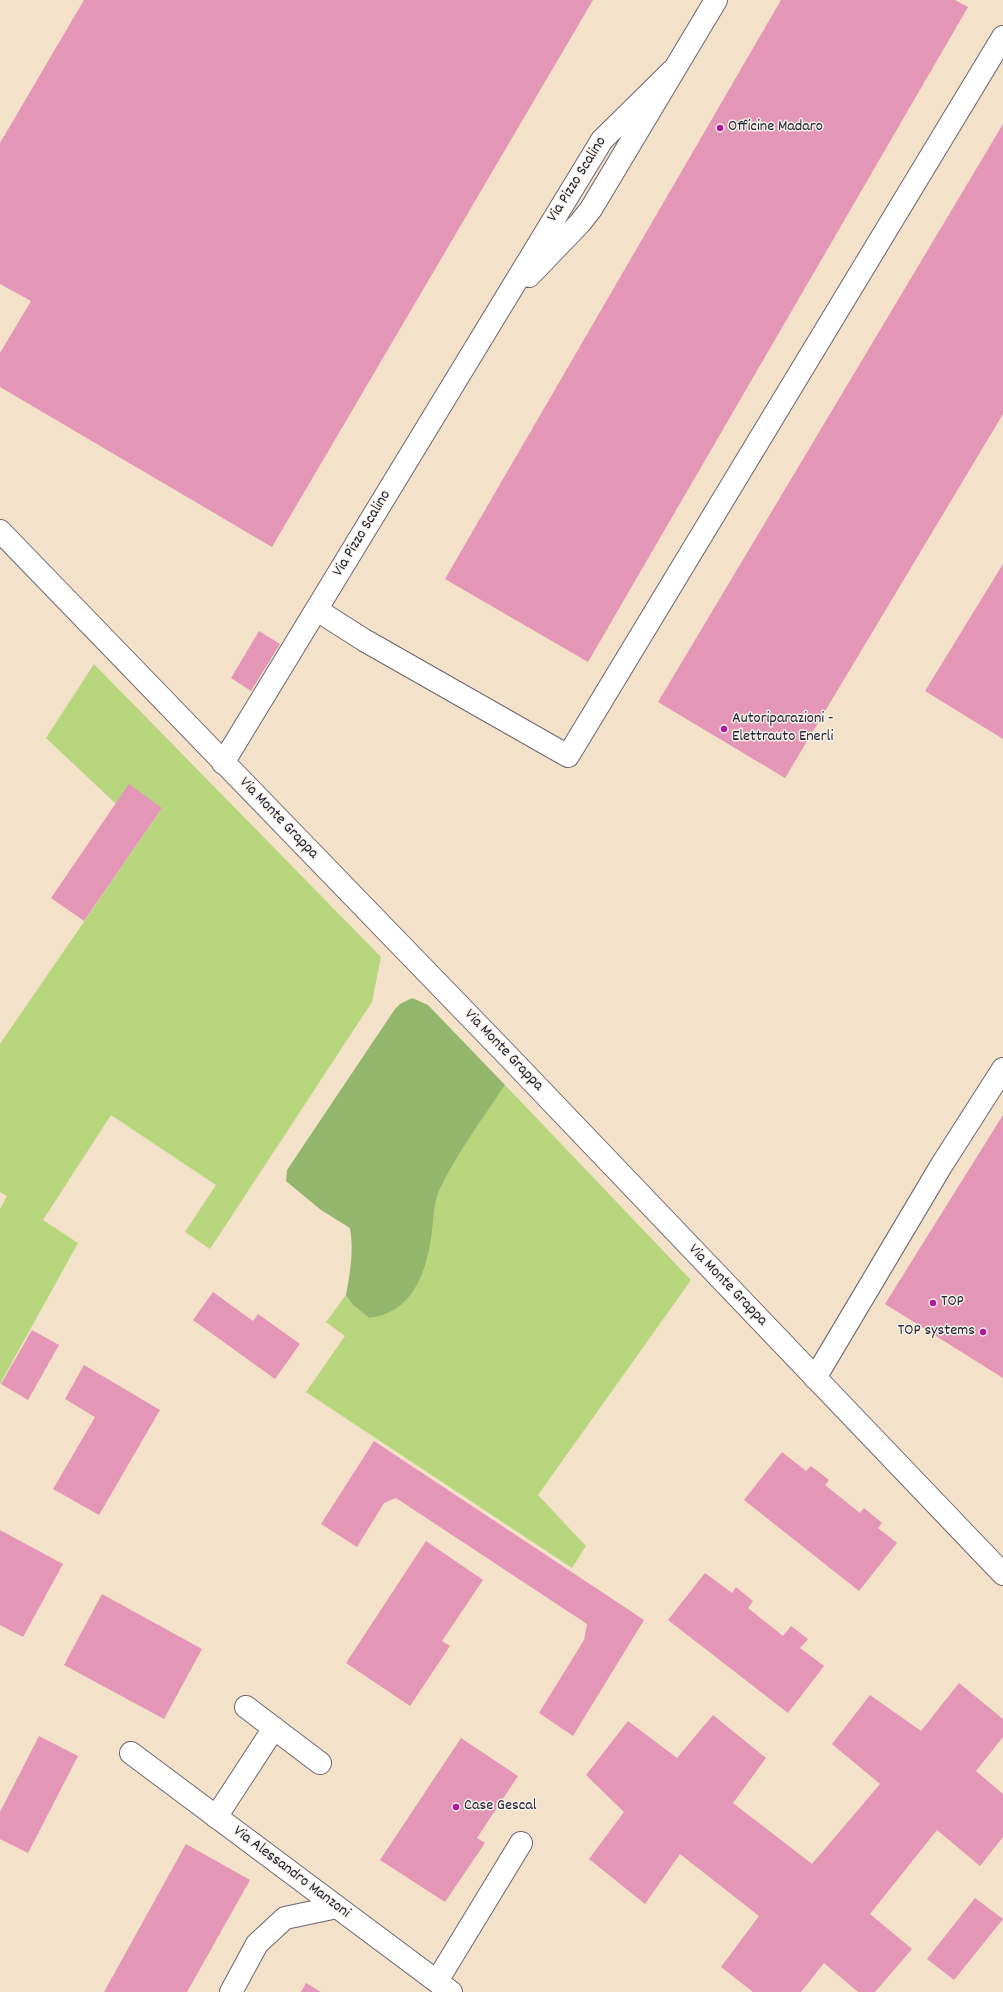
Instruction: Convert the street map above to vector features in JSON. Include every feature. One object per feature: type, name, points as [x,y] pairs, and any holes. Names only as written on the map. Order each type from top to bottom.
[{"type":"street","name":"Via Pizzo Scalino","points":[[224,763],[602,140],[672,72],[716,0]]},
{"type":"street","points":[[317,610],[364,640],[568,756],[1003,38]]},
{"type":"street","name":"Via Monte Grappa","points":[[0,532],[509,1057],[1003,1574]]},
{"type":"street","points":[[815,1378],[941,1166],[1003,1070]]},
{"type":"street","points":[[246,1707],[320,1763]]},
{"type":"street","points":[[216,1817],[274,1728]]},
{"type":"street","name":"Via Alessandro Manzoni","points":[[131,1753],[444,1987]]},
{"type":"street","points":[[444,1987],[521,1843]]},
{"type":"street","points":[[231,1992],[257,1944],[286,1918],[337,1907]]},
{"type":"green space","points":[[94,664],[381,957],[372,1002],[210,1249],[185,1232],[216,1185],[111,1115],[43,1220],[78,1243],[0,1384],[0,1209],[7,1196],[0,1192],[0,1044],[162,808],[116,804],[46,738]]},
{"type":"green space","points":[[412,998],[428,1005],[505,1085],[462,1150],[439,1191],[425,1266],[414,1290],[396,1309],[383,1315],[369,1318],[352,1304],[346,1295],[352,1254],[350,1228],[321,1210],[286,1181],[287,1170],[395,1009],[400,1004]]},
{"type":"green space","points":[[505,1085],[691,1280],[538,1495],[586,1546],[572,1568],[306,1392],[345,1336],[326,1322],[346,1295],[352,1304],[369,1318],[383,1315],[395,1308],[405,1300],[413,1290],[428,1252],[439,1191],[462,1150]]},
{"type":"building","points":[[84,0],[593,0],[272,547],[0,387],[0,353],[31,301],[0,284],[0,143]]},
{"type":"building","points":[[781,0],[955,0],[968,7],[588,662],[445,579]]},
{"type":"building","points":[[1003,124],[1003,414],[785,778],[658,702]]},
{"type":"building","points":[[1003,564],[1003,739],[925,691]]},
{"type":"building","points":[[259,631],[280,644],[251,691],[231,678]]},
{"type":"building","points":[[129,784],[162,808],[84,921],[51,898]]},
{"type":"building","points":[[1003,1115],[1003,1378],[885,1304]]},
{"type":"building","points":[[213,1292],[253,1321],[258,1314],[300,1344],[275,1379],[193,1320]]},
{"type":"building","points":[[32,1330],[59,1345],[28,1400],[1,1384]]},
{"type":"building","points":[[84,1365],[160,1410],[99,1515],[53,1489],[95,1417],[65,1399]]},
{"type":"building","points":[[374,1441],[644,1620],[573,1736],[539,1713],[584,1640],[587,1624],[396,1498],[384,1503],[357,1547],[321,1524]]},
{"type":"building","points":[[782,1452],[806,1471],[811,1466],[829,1480],[825,1485],[860,1513],[864,1508],[882,1523],[878,1528],[897,1543],[859,1591],[744,1500]]},
{"type":"building","points":[[0,1530],[63,1564],[23,1637],[0,1625]]},
{"type":"building","points":[[426,1541],[483,1580],[442,1641],[450,1646],[410,1706],[346,1663]]},
{"type":"building","points":[[705,1573],[732,1593],[736,1587],[753,1601],[748,1608],[783,1636],[791,1626],[808,1639],[800,1648],[824,1666],[788,1713],[668,1620]]},
{"type":"building","points":[[102,1594],[202,1649],[164,1719],[64,1665]]},
{"type":"building","points":[[959,1683],[1003,1719],[1003,1737],[976,1771],[1003,1794],[1003,1837],[980,1866],[937,1830],[870,1914],[912,1949],[875,1992],[858,1992],[824,1963],[801,1992],[753,1992],[721,1967],[759,1916],[680,1854],[645,1904],[589,1859],[624,1812],[586,1775],[628,1721],[677,1758],[713,1715],[766,1758],[733,1803],[812,1864],[880,1784],[832,1744],[870,1695],[921,1731]]},
{"type":"building","points":[[39,1736],[78,1756],[28,1853],[0,1839],[0,1812]]},
{"type":"building","name":"Case Gescal","points":[[461,1738],[518,1776],[477,1838],[485,1843],[445,1902],[380,1860]]},
{"type":"building","points":[[186,1844],[250,1880],[187,1992],[104,1992]]},
{"type":"building","points":[[975,1898],[1003,1919],[954,1980],[927,1959]]},
{"type":"building","points":[[306,1983],[321,1992],[301,1992]]},
{"type":"place","name":"Officine Madaro","points":[[720,128]]},
{"type":"place","name":"Autoriparazioni - Elettrauto Enerli","points":[[724,729]]},
{"type":"place","name":"TOP","points":[[933,1303]]},
{"type":"place","name":"TOP systems","points":[[983,1332]]},
{"type":"place","name":"Case Gescal","points":[[456,1807]]}]
